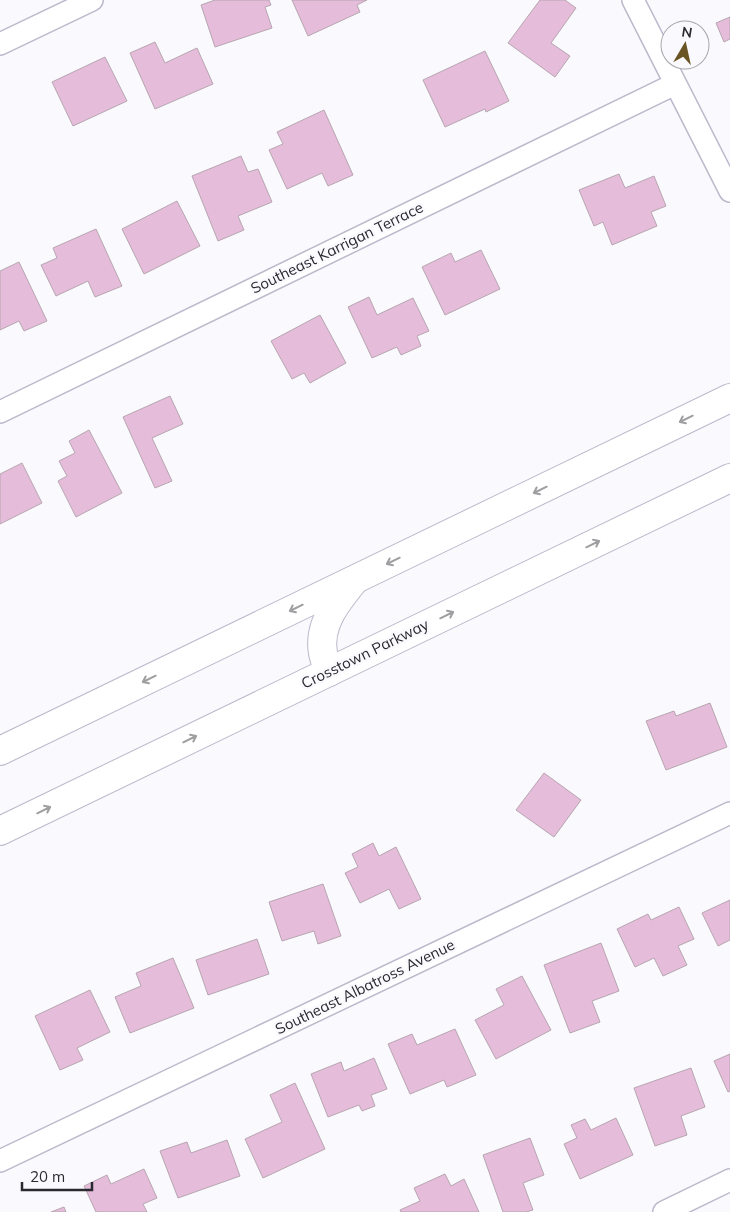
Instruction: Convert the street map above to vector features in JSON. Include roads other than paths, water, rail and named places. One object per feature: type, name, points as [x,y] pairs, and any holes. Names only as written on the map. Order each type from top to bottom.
[{"type":"main road","points":[[0,751],[730,398]]},
{"type":"main road","name":"Crosstown Parkway","points":[[0,831],[730,478]]},
{"type":"main road","points":[[329,672],[323,653],[323,633],[333,607],[355,579]]},
{"type":"street","points":[[0,44],[92,0]]},
{"type":"street","points":[[633,0],[730,191]]},
{"type":"street","name":"Southeast Karrigan Terrace","points":[[0,412],[675,84]]},
{"type":"street","name":"Southeast Albatross Avenue","points":[[0,1161],[730,813]]},
{"type":"street","points":[[664,1212],[730,1180]]}]
